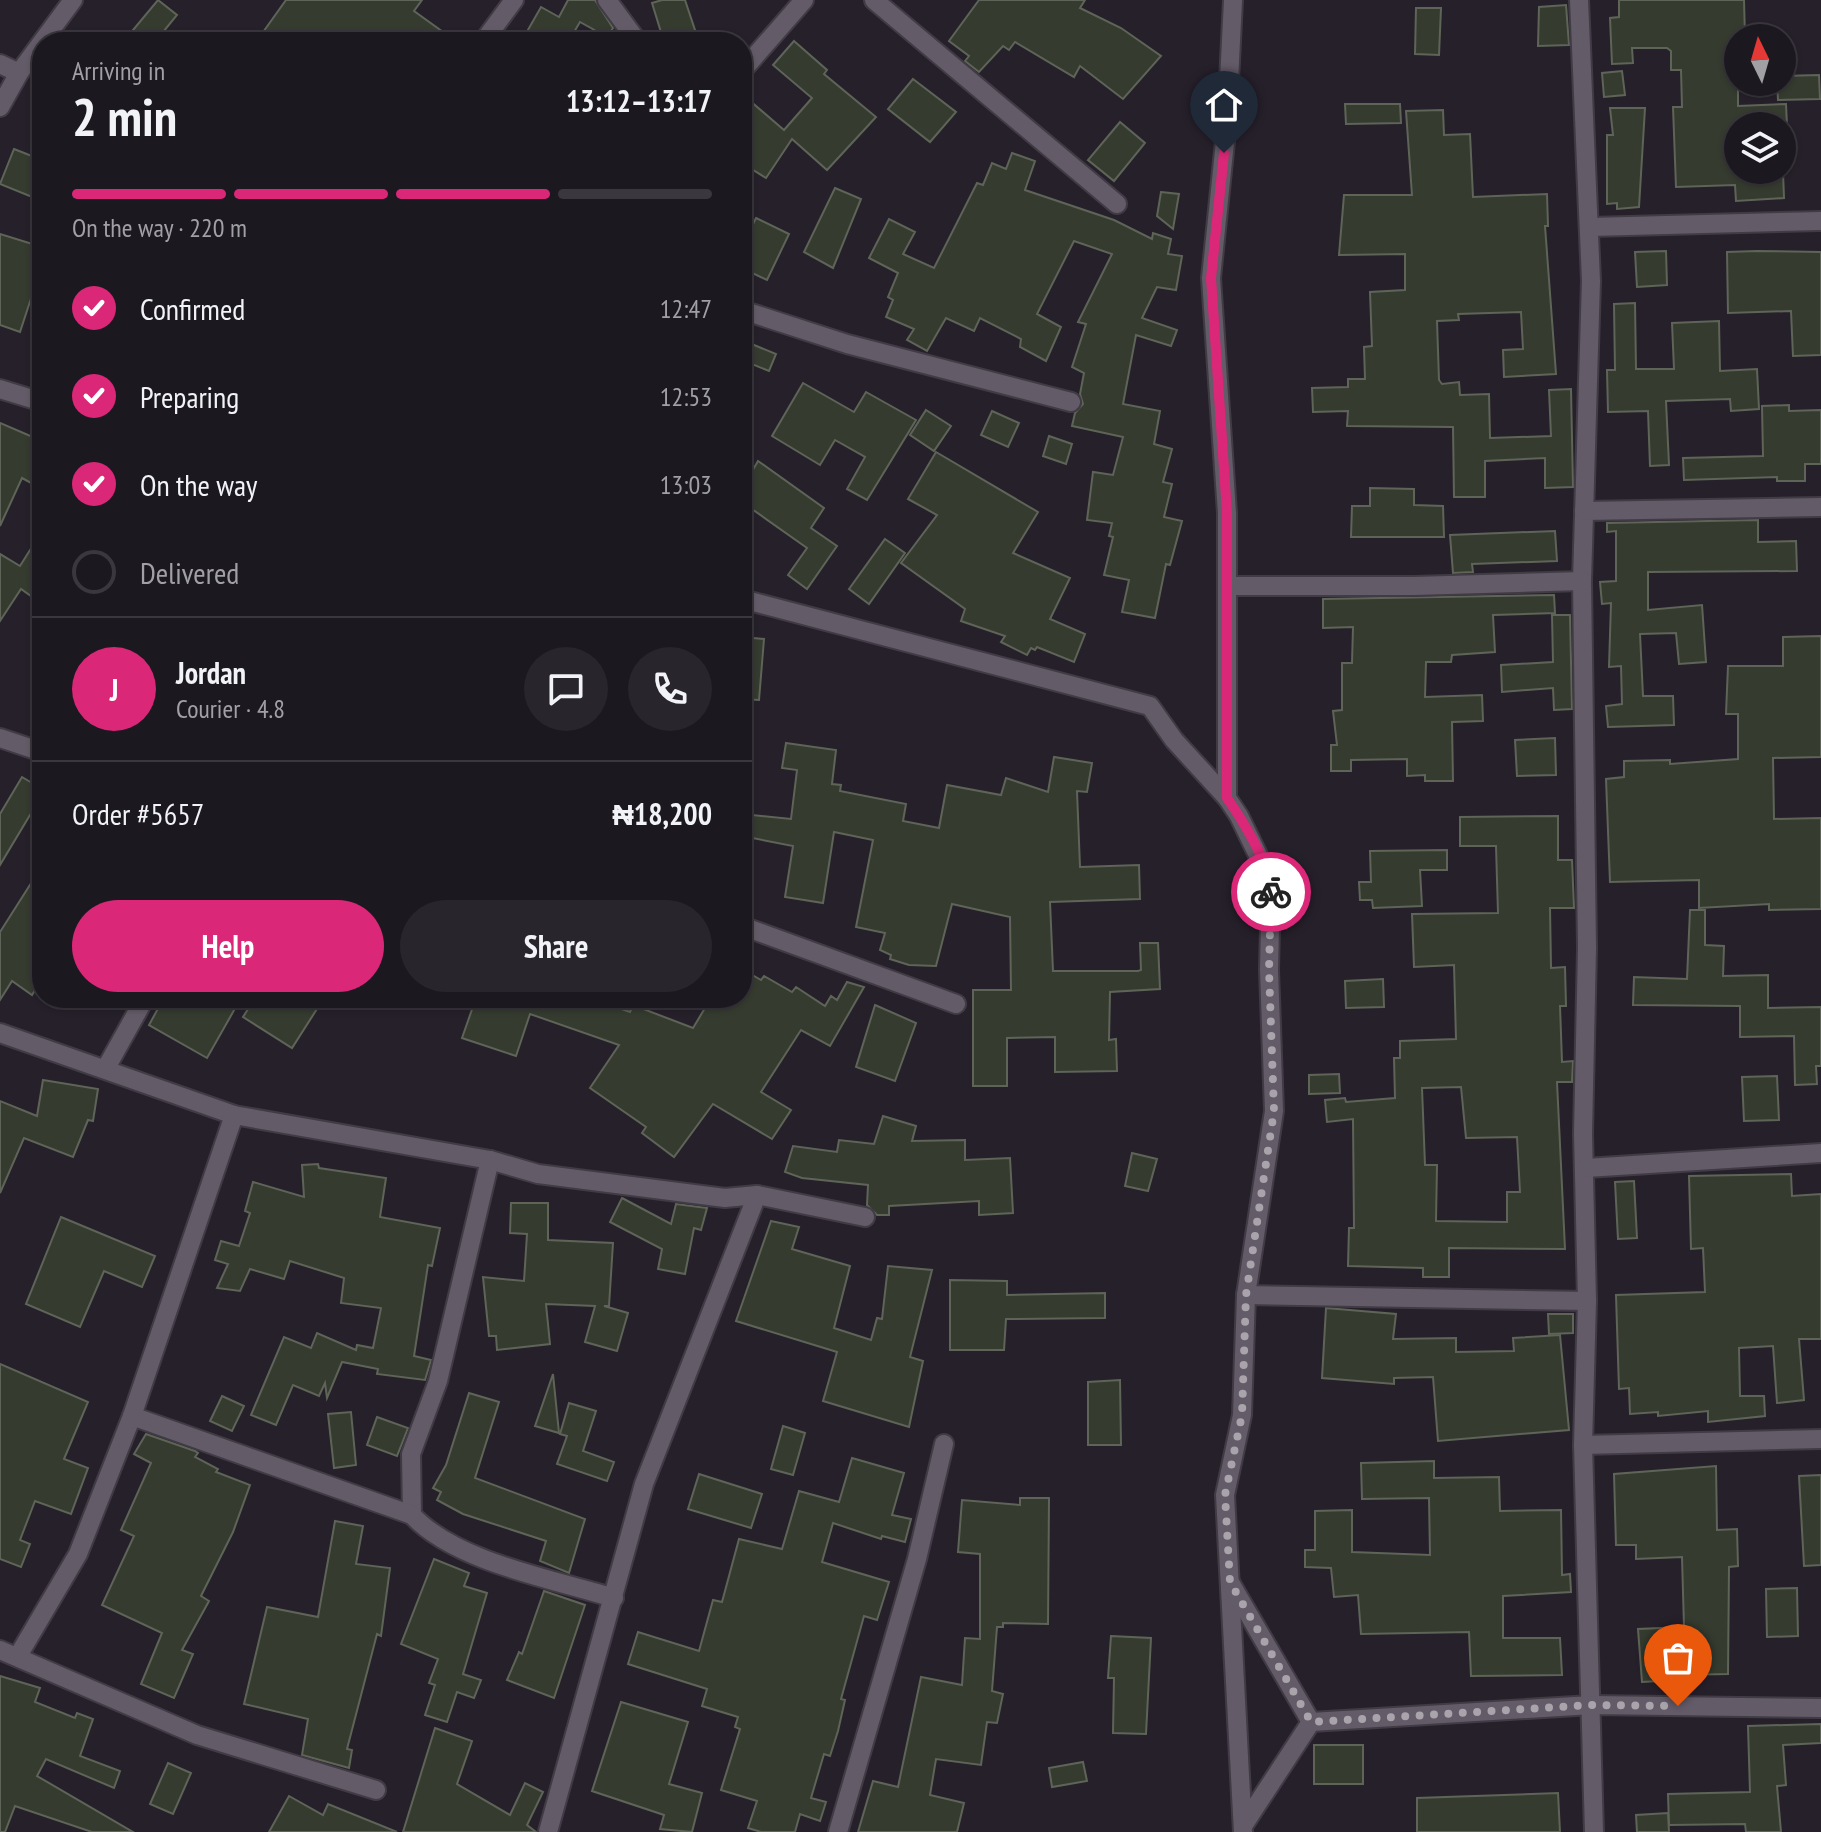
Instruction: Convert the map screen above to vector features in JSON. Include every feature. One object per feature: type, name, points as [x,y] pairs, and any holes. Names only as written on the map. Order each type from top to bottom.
[{"type":"street","points":[[49,32],[73,0]]},
{"type":"street","points":[[490,32],[514,0]]},
{"type":"street","points":[[607,0],[631,32]]},
{"type":"street","points":[[752,60],[804,0]]},
{"type":"street","points":[[874,0],[1117,204]]},
{"type":"street","points":[[1227,798],[1229,586],[1211,278],[1227,122],[1233,0]]},
{"type":"street","points":[[1579,0],[1590,227],[1582,581],[1587,948],[1583,1134],[1587,1301],[1583,1445],[1594,1832]]},
{"type":"street","points":[[0,107],[32,55]]},
{"type":"street","points":[[0,64],[19,73]]},
{"type":"street","points":[[1590,227],[1821,221]]},
{"type":"street","points":[[752,313],[847,344],[1071,402]]},
{"type":"street","points":[[0,389],[32,399]]},
{"type":"street","points":[[1584,511],[1821,507]]},
{"type":"street","points":[[1229,586],[1414,586],[1582,581]]},
{"type":"street","points":[[752,602],[1150,706],[1174,740],[1227,798],[1271,882],[1269,970],[1274,1111],[1246,1295],[1242,1415],[1225,1495],[1243,1829]]},
{"type":"street","points":[[0,738],[32,749]]},
{"type":"street","points":[[752,930],[956,1004]]},
{"type":"street","points":[[106,1068],[139,1008]]},
{"type":"street","points":[[0,1033],[234,1115],[490,1160],[538,1174],[725,1198],[757,1195],[865,1217]]},
{"type":"street","points":[[234,1115],[132,1416],[78,1554],[9,1653],[197,1735],[376,1790]]},
{"type":"street","points":[[1586,1168],[1821,1153]]},
{"type":"street","points":[[412,1515],[411,1454],[438,1381],[490,1160]]},
{"type":"street","points":[[548,1832],[644,1484],[757,1195]]},
{"type":"street","points":[[1246,1295],[1587,1301]]},
{"type":"street","points":[[132,1416],[412,1515],[441,1538],[486,1559],[614,1598]]},
{"type":"street","points":[[1583,1445],[1821,1439]]},
{"type":"street","points":[[838,1832],[917,1559],[944,1444]]},
{"type":"street","points":[[1230,1582],[1311,1722]]},
{"type":"street","points":[[1311,1722],[1592,1705],[1821,1708]]},
{"type":"street","points":[[1243,1829],[1311,1722]]},
{"type":"building","points":[[158,0],[177,15],[163,32],[131,32]]},
{"type":"building","points":[[286,0],[422,0],[414,11],[443,32],[263,32]]},
{"type":"building","points":[[568,0],[595,0],[613,28],[610,32],[598,32],[580,22],[574,32],[527,32],[541,7],[559,17]]},
{"type":"building","points":[[685,0],[696,32],[661,32],[652,3]]},
{"type":"building","points":[[979,0],[1085,0],[1080,8],[1121,28],[1161,56],[1123,99],[1080,66],[1074,77],[1015,42],[1009,50],[1003,46],[979,72],[965,61],[969,56],[949,41]]},
{"type":"building","points":[[1619,0],[1744,0],[1745,24],[1724,24],[1724,96],[1738,96],[1738,106],[1786,104],[1786,112],[1724,112],[1724,184],[1783,184],[1784,198],[1736,201],[1735,185],[1676,187],[1673,107],[1682,107],[1681,70],[1671,70],[1671,51],[1667,48],[1632,48],[1633,63],[1612,64],[1610,18],[1619,17]]},
{"type":"building","points":[[1566,5],[1569,45],[1538,46],[1539,7]]},
{"type":"building","points":[[1416,8],[1441,8],[1439,55],[1415,54]]},
{"type":"building","points":[[794,41],[827,70],[824,74],[876,117],[827,170],[792,139],[766,178],[752,169],[752,103],[784,130],[812,98],[773,65]]},
{"type":"building","points":[[1622,71],[1625,95],[1604,97],[1602,73]]},
{"type":"building","points":[[1819,75],[1820,99],[1778,100],[1778,96],[1796,96],[1796,76]]},
{"type":"building","points":[[913,79],[956,112],[930,142],[888,109]]},
{"type":"building","points":[[1345,104],[1400,104],[1401,123],[1346,124]]},
{"type":"building","points":[[1610,108],[1645,108],[1639,207],[1617,209],[1617,203],[1607,204],[1607,135],[1613,135]]},
{"type":"building","points":[[1443,110],[1444,135],[1470,134],[1473,197],[1547,194],[1548,226],[1545,226],[1556,374],[1504,377],[1503,350],[1523,349],[1521,312],[1458,314],[1459,320],[1437,321],[1439,380],[1442,384],[1459,382],[1460,395],[1489,394],[1490,438],[1551,436],[1549,390],[1571,389],[1573,487],[1545,488],[1545,458],[1485,461],[1485,497],[1454,497],[1453,427],[1347,426],[1348,411],[1313,412],[1312,388],[1348,387],[1348,379],[1365,379],[1364,347],[1372,346],[1370,292],[1405,290],[1405,254],[1339,255],[1344,195],[1412,195],[1406,111]]},
{"type":"building","points":[[1120,122],[1145,143],[1114,181],[1088,160]]},
{"type":"building","points":[[14,149],[32,156],[32,197],[0,184]]},
{"type":"building","points":[[1012,153],[1035,161],[1025,190],[1114,220],[1152,239],[1153,233],[1171,239],[1168,254],[1182,256],[1176,290],[1157,287],[1142,318],[1177,330],[1171,346],[1136,335],[1123,404],[1160,411],[1154,444],[1172,449],[1163,482],[1172,484],[1164,517],[1182,521],[1170,565],[1166,564],[1155,618],[1122,612],[1129,580],[1104,575],[1113,537],[1109,536],[1112,523],[1087,520],[1093,472],[1113,475],[1123,437],[1072,426],[1075,413],[1083,404],[1080,394],[1084,373],[1072,367],[1086,324],[1078,322],[1112,254],[1074,241],[1037,314],[1061,327],[1046,361],[1020,347],[1021,339],[980,318],[974,331],[946,318],[927,351],[907,340],[914,329],[886,317],[893,300],[888,297],[898,273],[869,258],[889,219],[915,232],[903,254],[934,268],[977,183],[983,185],[992,163],[1006,169]]},
{"type":"building","points":[[835,188],[861,199],[833,268],[804,252]]},
{"type":"building","points":[[1161,192],[1179,194],[1173,229],[1157,216]]},
{"type":"building","points":[[756,218],[789,234],[767,280],[752,273],[752,226]]},
{"type":"building","points":[[0,234],[32,244],[32,295],[20,332],[0,325]]},
{"type":"building","points":[[1666,251],[1667,285],[1637,287],[1635,252]]},
{"type":"building","points":[[1727,252],[1821,252],[1821,355],[1793,356],[1791,311],[1728,313]]},
{"type":"building","points":[[1635,303],[1636,369],[1674,369],[1672,323],[1719,321],[1720,371],[1757,369],[1759,409],[1731,411],[1730,399],[1666,401],[1669,465],[1650,466],[1648,411],[1608,412],[1607,370],[1615,370],[1614,304]]},
{"type":"building","points":[[752,344],[776,354],[769,371],[752,364]]},
{"type":"building","points":[[803,383],[854,412],[866,392],[916,420],[867,500],[847,489],[865,457],[835,440],[820,465],[772,436]]},
{"type":"building","points":[[1789,405],[1789,411],[1821,410],[1821,464],[1805,464],[1805,481],[1777,481],[1777,477],[1684,480],[1683,458],[1763,456],[1762,406]]},
{"type":"building","points":[[926,410],[951,426],[934,451],[910,435]]},
{"type":"building","points":[[992,411],[1019,423],[1008,447],[981,435]]},
{"type":"building","points":[[0,423],[32,437],[32,484],[22,478],[0,526]]},
{"type":"building","points":[[1049,436],[1072,444],[1066,464],[1043,456]]},
{"type":"building","points":[[936,452],[1038,512],[1013,553],[1070,578],[1050,619],[1085,634],[1074,662],[1037,647],[1035,650],[1031,648],[1027,655],[1001,642],[1005,636],[961,621],[965,609],[901,563],[937,515],[908,499]]},
{"type":"building","points":[[758,461],[824,508],[811,528],[837,546],[807,589],[788,575],[807,548],[752,509],[752,472]]},
{"type":"building","points":[[1370,488],[1414,489],[1414,505],[1443,506],[1444,537],[1351,537],[1352,506],[1370,506]]},
{"type":"building","points":[[1758,520],[1758,542],[1796,541],[1797,571],[1648,572],[1648,610],[1702,605],[1706,662],[1679,664],[1676,633],[1640,634],[1643,696],[1673,696],[1674,725],[1608,727],[1606,706],[1622,704],[1621,666],[1609,667],[1611,603],[1602,604],[1600,582],[1616,581],[1616,531],[1607,532],[1607,523]]},
{"type":"building","points":[[1555,531],[1557,561],[1472,564],[1473,572],[1453,573],[1450,535]]},
{"type":"building","points":[[885,539],[905,553],[869,604],[849,589]]},
{"type":"building","points":[[32,547],[32,597],[21,589],[0,621],[0,554],[20,566]]},
{"type":"building","points":[[1554,595],[1555,613],[1493,615],[1495,652],[1452,655],[1451,662],[1426,662],[1425,697],[1482,695],[1483,721],[1452,722],[1453,781],[1425,781],[1425,775],[1407,776],[1407,759],[1351,760],[1351,771],[1331,771],[1331,745],[1337,745],[1333,711],[1342,710],[1342,663],[1352,663],[1353,627],[1323,628],[1323,599]]},
{"type":"building","points":[[1552,615],[1570,615],[1572,709],[1554,710],[1553,688],[1502,692],[1501,665],[1553,662]]},
{"type":"building","points":[[1821,636],[1821,757],[1773,758],[1774,819],[1821,818],[1821,909],[1769,910],[1769,904],[1699,908],[1699,880],[1610,882],[1606,779],[1624,777],[1624,761],[1670,760],[1670,764],[1738,759],[1738,714],[1726,714],[1728,666],[1783,666],[1783,637]]},
{"type":"building","points":[[752,638],[764,639],[759,700],[752,700]]},
{"type":"building","points":[[1555,738],[1556,775],[1517,776],[1515,740]]},
{"type":"building","points":[[786,743],[836,750],[832,784],[841,785],[840,791],[906,804],[903,821],[939,828],[947,785],[1001,795],[1006,778],[1048,792],[1054,757],[1092,763],[1087,792],[1077,791],[1080,867],[1139,865],[1140,899],[1050,902],[1053,971],[1138,971],[1141,970],[1140,943],[1158,943],[1160,989],[1110,992],[1109,1040],[1116,1039],[1117,1071],[1055,1072],[1055,1037],[1007,1038],[1007,1086],[973,1086],[973,990],[1011,990],[1010,917],[952,904],[936,966],[909,965],[890,959],[891,955],[880,950],[885,933],[856,927],[873,840],[834,832],[823,903],[785,897],[793,846],[752,838],[752,815],[791,819],[797,770],[782,768]]},
{"type":"building","points":[[22,777],[32,783],[32,812],[0,865],[0,814]]},
{"type":"building","points":[[1558,816],[1558,860],[1572,860],[1574,908],[1550,908],[1551,968],[1565,967],[1566,1006],[1560,1006],[1562,1062],[1573,1061],[1572,1082],[1557,1082],[1565,1249],[1449,1248],[1449,1277],[1423,1277],[1423,1268],[1348,1266],[1349,1228],[1354,1228],[1353,1119],[1327,1122],[1325,1100],[1345,1098],[1346,1102],[1395,1098],[1394,1058],[1400,1058],[1400,1041],[1456,1039],[1454,965],[1414,967],[1412,914],[1498,913],[1496,846],[1460,846],[1460,817]],"holes":[[[1461,1087],[1466,1138],[1517,1137],[1520,1192],[1507,1192],[1507,1222],[1436,1221],[1437,1165],[1425,1165],[1422,1088]]]},
{"type":"building","points":[[1447,850],[1447,870],[1420,870],[1422,906],[1373,908],[1372,900],[1360,900],[1359,882],[1371,882],[1370,851]]},
{"type":"building","points":[[32,882],[32,995],[12,981],[0,1000],[0,932]]},
{"type":"building","points":[[1690,910],[1705,910],[1705,945],[1724,946],[1723,976],[1768,975],[1768,1008],[1821,1007],[1821,1066],[1816,1066],[1817,1084],[1795,1085],[1794,1036],[1740,1037],[1740,1006],[1633,1005],[1634,977],[1687,979]]},
{"type":"building","points":[[752,975],[761,980],[764,976],[792,992],[796,987],[825,1006],[831,996],[837,1000],[847,982],[864,987],[830,1046],[801,1030],[761,1092],[791,1110],[772,1139],[713,1104],[674,1157],[642,1133],[646,1127],[590,1088],[619,1045],[530,1014],[516,1056],[462,1038],[472,1008],[619,1008],[630,1012],[632,1008],[641,1008],[693,1028],[705,1008],[752,1008]]},
{"type":"building","points":[[1383,979],[1384,1007],[1346,1008],[1345,981]]},
{"type":"building","points":[[875,1005],[916,1023],[895,1081],[856,1067]]},
{"type":"building","points":[[158,1008],[235,1008],[207,1058],[149,1025]]},
{"type":"building","points":[[249,1008],[318,1008],[292,1048],[243,1017]]},
{"type":"building","points":[[1339,1074],[1340,1093],[1309,1094],[1309,1075]]},
{"type":"building","points":[[1777,1076],[1779,1120],[1744,1121],[1742,1077]]},
{"type":"building","points":[[43,1080],[98,1089],[93,1121],[88,1120],[73,1157],[24,1138],[0,1193],[0,1101],[37,1116]]},
{"type":"building","points":[[883,1116],[916,1126],[912,1141],[965,1140],[965,1160],[1010,1158],[1013,1213],[979,1215],[979,1201],[889,1206],[889,1215],[877,1215],[867,1205],[868,1185],[802,1178],[785,1172],[793,1146],[837,1152],[839,1140],[874,1144]]},
{"type":"building","points":[[1132,1153],[1157,1159],[1148,1191],[1125,1186]]},
{"type":"building","points":[[318,1164],[319,1168],[386,1178],[380,1217],[440,1228],[432,1266],[428,1265],[414,1356],[431,1360],[425,1380],[377,1374],[378,1369],[342,1362],[327,1398],[325,1383],[319,1396],[293,1385],[276,1425],[251,1415],[284,1337],[311,1348],[317,1333],[356,1350],[357,1345],[373,1348],[381,1308],[341,1303],[344,1278],[290,1261],[284,1279],[250,1269],[240,1291],[217,1288],[228,1264],[215,1260],[221,1241],[239,1246],[250,1213],[245,1211],[253,1182],[304,1197],[302,1165]]},
{"type":"building","points":[[1791,1174],[1792,1196],[1821,1194],[1821,1339],[1799,1339],[1804,1400],[1777,1403],[1773,1346],[1739,1348],[1740,1396],[1764,1396],[1765,1416],[1708,1422],[1708,1411],[1658,1416],[1658,1412],[1630,1414],[1629,1388],[1619,1389],[1616,1295],[1705,1292],[1703,1248],[1691,1249],[1689,1176]]},
{"type":"building","points":[[1634,1181],[1637,1238],[1618,1239],[1615,1182]]},
{"type":"building","points":[[622,1198],[671,1224],[676,1204],[707,1208],[701,1230],[694,1228],[685,1274],[658,1269],[662,1249],[610,1222]]},
{"type":"building","points":[[511,1203],[548,1203],[548,1240],[613,1243],[609,1306],[604,1306],[628,1313],[617,1351],[585,1342],[595,1306],[546,1304],[550,1344],[497,1350],[496,1336],[489,1336],[483,1277],[524,1281],[527,1234],[510,1233]]},
{"type":"building","points":[[61,1217],[155,1256],[142,1287],[104,1271],[80,1327],[26,1304]]},
{"type":"building","points":[[771,1221],[799,1227],[792,1249],[850,1266],[834,1328],[871,1340],[877,1318],[882,1319],[888,1266],[932,1270],[910,1357],[923,1361],[909,1427],[823,1401],[837,1352],[736,1321]]},
{"type":"building","points":[[950,1280],[1007,1281],[1007,1295],[1105,1293],[1105,1318],[1006,1319],[1004,1350],[950,1350]]},
{"type":"building","points":[[1326,1308],[1396,1314],[1393,1339],[1456,1338],[1456,1352],[1514,1351],[1513,1338],[1560,1335],[1569,1430],[1438,1441],[1433,1377],[1394,1378],[1394,1384],[1322,1378]]},
{"type":"building","points":[[1548,1314],[1573,1314],[1573,1333],[1549,1334]]},
{"type":"building","points":[[0,1364],[88,1402],[64,1459],[88,1468],[71,1514],[35,1501],[20,1540],[30,1544],[21,1567],[0,1559]]},
{"type":"building","points":[[553,1374],[559,1433],[535,1426]]},
{"type":"building","points":[[1120,1380],[1121,1445],[1088,1445],[1088,1382]]},
{"type":"building","points":[[469,1393],[499,1402],[475,1478],[585,1519],[569,1573],[540,1561],[546,1541],[463,1514],[437,1500],[441,1492],[433,1488],[446,1465]]},
{"type":"building","points":[[222,1396],[244,1406],[232,1431],[210,1421]]},
{"type":"building","points":[[569,1403],[596,1411],[583,1451],[614,1462],[607,1481],[557,1464],[567,1436],[560,1434]]},
{"type":"building","points":[[351,1412],[356,1465],[334,1468],[328,1414]]},
{"type":"building","points":[[377,1417],[408,1428],[397,1456],[367,1445]]},
{"type":"building","points":[[783,1426],[805,1433],[793,1475],[771,1469]]},
{"type":"building","points":[[146,1434],[195,1451],[198,1453],[195,1457],[218,1469],[216,1472],[250,1485],[233,1532],[201,1596],[209,1601],[182,1650],[193,1654],[174,1698],[141,1684],[162,1633],[102,1605],[134,1536],[121,1530],[151,1463],[134,1454]]},
{"type":"building","points":[[852,1458],[904,1473],[892,1515],[911,1519],[905,1542],[882,1536],[881,1539],[833,1523],[822,1562],[889,1582],[877,1620],[864,1616],[841,1699],[845,1700],[838,1731],[830,1756],[824,1754],[811,1798],[826,1802],[820,1821],[800,1814],[795,1832],[761,1832],[748,1828],[757,1801],[721,1790],[740,1729],[735,1727],[738,1717],[702,1706],[707,1689],[628,1664],[638,1632],[699,1651],[713,1600],[722,1602],[739,1539],[782,1549],[799,1491],[839,1502]]},
{"type":"building","points":[[1434,1461],[1434,1478],[1499,1477],[1500,1511],[1561,1510],[1562,1575],[1570,1574],[1571,1592],[1503,1596],[1503,1638],[1560,1638],[1562,1675],[1471,1676],[1469,1632],[1361,1634],[1358,1595],[1334,1597],[1331,1568],[1305,1567],[1305,1550],[1315,1550],[1315,1511],[1352,1510],[1352,1552],[1430,1555],[1429,1498],[1362,1499],[1361,1463]]},
{"type":"building","points":[[1716,1466],[1717,1530],[1737,1529],[1738,1566],[1729,1567],[1728,1674],[1677,1675],[1677,1680],[1642,1682],[1638,1629],[1684,1627],[1682,1557],[1636,1559],[1636,1545],[1616,1545],[1614,1474]]},
{"type":"building","points":[[699,1474],[762,1494],[751,1528],[688,1509]]},
{"type":"building","points":[[1821,1475],[1821,1565],[1804,1566],[1799,1476]]},
{"type":"building","points":[[1020,1498],[1049,1498],[1048,1624],[1003,1623],[1003,1627],[997,1627],[992,1691],[1003,1694],[997,1723],[987,1722],[981,1765],[936,1759],[930,1795],[964,1803],[957,1832],[858,1832],[873,1781],[898,1787],[921,1677],[962,1685],[965,1638],[980,1639],[980,1554],[958,1552],[962,1500],[1020,1505]]},
{"type":"building","points":[[335,1521],[363,1526],[356,1564],[390,1568],[381,1636],[377,1634],[347,1749],[352,1750],[349,1768],[302,1755],[308,1719],[244,1704],[267,1607],[318,1617]]},
{"type":"building","points":[[434,1559],[469,1573],[464,1586],[487,1593],[463,1674],[481,1680],[474,1698],[457,1692],[447,1722],[425,1715],[435,1685],[429,1683],[438,1659],[401,1644]]},
{"type":"building","points":[[1797,1588],[1798,1636],[1767,1637],[1766,1589]]},
{"type":"building","points":[[544,1591],[585,1605],[554,1698],[507,1680],[519,1652],[522,1654]]},
{"type":"building","points":[[1111,1636],[1151,1638],[1146,1734],[1113,1733],[1114,1678],[1108,1678]]},
{"type":"building","points":[[0,1676],[40,1688],[35,1702],[75,1718],[77,1713],[93,1719],[80,1756],[120,1771],[114,1788],[46,1759],[37,1776],[133,1832],[92,1832],[15,1806],[5,1832],[0,1832]]},
{"type":"building","points":[[621,1702],[688,1722],[669,1784],[702,1793],[692,1832],[660,1829],[664,1815],[592,1791]]},
{"type":"building","points":[[1821,1724],[1821,1743],[1783,1745],[1786,1785],[1777,1786],[1781,1832],[1746,1832],[1745,1824],[1669,1825],[1668,1794],[1750,1792],[1748,1726]]},
{"type":"building","points":[[435,1728],[472,1741],[457,1784],[510,1815],[525,1783],[543,1792],[527,1825],[536,1832],[403,1832]]},
{"type":"building","points":[[1314,1745],[1363,1745],[1363,1784],[1314,1784]]},
{"type":"building","points":[[1083,1762],[1087,1781],[1052,1787],[1049,1768]]},
{"type":"building","points":[[168,1763],[191,1773],[173,1814],[150,1804]]},
{"type":"building","points":[[1558,1793],[1560,1832],[1417,1832],[1417,1798]]},
{"type":"building","points":[[289,1796],[323,1815],[328,1804],[397,1832],[269,1832]]},
{"type":"building","points":[[1668,1813],[1669,1832],[1637,1832],[1636,1815]]},
{"type":"way so far","points":[[1271,892],[1269,970],[1274,1111],[1259,1226],[1246,1295],[1242,1415],[1225,1495],[1230,1582],[1311,1722],[1592,1705],[1678,1706]]},
{"type":"route","points":[[1224,153],[1211,278],[1227,513],[1227,798],[1271,882],[1271,892]]}]
